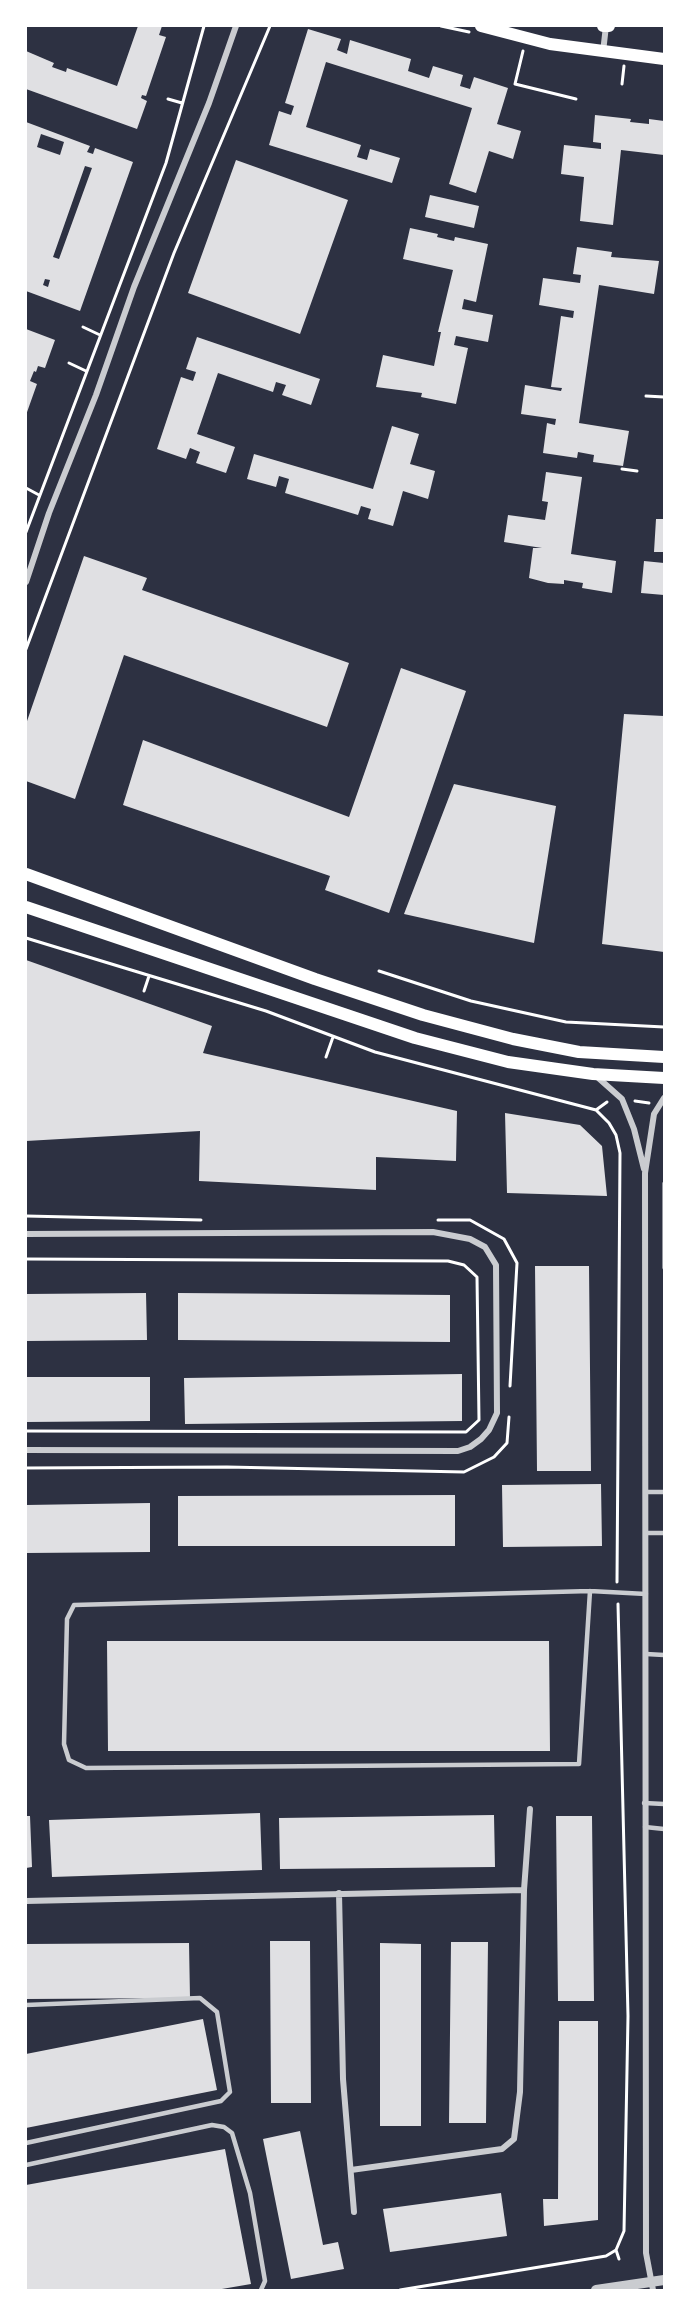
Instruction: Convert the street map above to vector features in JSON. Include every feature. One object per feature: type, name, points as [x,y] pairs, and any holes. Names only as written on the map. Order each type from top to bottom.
[{"type":"main road","points":[[481,26],[550,44],[664,59]]},
{"type":"main road","points":[[26,873],[315,979],[423,1015],[513,1039],[579,1052],[664,1057]]},
{"type":"main road","points":[[26,907],[415,1038],[508,1062],[593,1074],[664,1078]]},
{"type":"street","points":[[26,582],[49,513],[96,395],[134,287],[209,103],[236,26]]},
{"type":"street","points":[[603,52],[606,26]]},
{"type":"street","points":[[593,1074],[622,1100],[630,1113],[645,1173]]},
{"type":"street","points":[[653,2286],[646,2253],[648,2008],[644,1803],[648,1533],[645,1173],[654,1114],[664,1098]]},
{"type":"street","points":[[26,1234],[433,1232],[470,1239],[485,1247],[496,1265],[497,1413],[489,1430],[481,1439],[458,1452],[26,1450]]},
{"type":"street","points":[[351,2170],[502,2149],[514,2139],[520,2092],[524,1890],[530,1809]]},
{"type":"street","points":[[26,1901],[524,1890]]},
{"type":"street","points":[[339,1893],[343,2079],[354,2212]]},
{"type":"street","points":[[596,2290],[653,2286],[664,2280]]},
{"type":"lane","points":[[647,1492],[664,1492]]},
{"type":"lane","points":[[648,1533],[664,1533]]},
{"type":"lane","points":[[591,1591],[579,1764],[86,1768],[69,1760],[64,1744],[67,1619],[74,1605],[591,1591],[646,1594]]},
{"type":"lane","points":[[646,1654],[664,1654]]},
{"type":"lane","points":[[644,1803],[664,1804]]},
{"type":"lane","points":[[645,1827],[664,1829]]},
{"type":"lane","points":[[26,2005],[200,1998],[217,2012],[230,2092],[221,2101],[26,2143]]},
{"type":"lane","points":[[26,2165],[212,2126],[224,2127],[232,2133],[250,2193],[265,2281],[261,2290]]},
{"type":"path","points":[[26,532],[166,163],[204,26]]},
{"type":"path","points":[[26,650],[174,253],[270,26]]},
{"type":"path","points":[[524,46],[515,84],[576,99]]},
{"type":"path","points":[[622,84],[624,65]]},
{"type":"path","points":[[168,99],[182,103]]},
{"type":"path","points":[[83,327],[100,334]]},
{"type":"path","points":[[69,363],[87,371]]},
{"type":"path","points":[[646,396],[664,397]]},
{"type":"path","points":[[621,469],[637,471]]},
{"type":"path","points":[[26,488],[39,495]]},
{"type":"path","points":[[26,938],[266,1011],[375,1052],[596,1110],[616,1135],[620,1153],[617,1593],[628,2016],[624,2231],[616,2250],[606,2256],[400,2290]]},
{"type":"path","points":[[379,971],[471,1001],[566,1022],[664,1027]]},
{"type":"path","points":[[144,991],[149,976]]},
{"type":"path","points":[[326,1057],[333,1036]]},
{"type":"path","points":[[596,1110],[608,1102],[622,1100],[659,1105]]},
{"type":"path","points":[[664,1183],[664,1268]]},
{"type":"path","points":[[26,1216],[203,1220]]},
{"type":"path","points":[[435,1220],[470,1220],[504,1239],[517,1263],[510,1387]]},
{"type":"path","points":[[26,1259],[448,1261],[464,1265],[477,1277],[479,1420],[466,1432],[26,1431]]},
{"type":"path","points":[[26,1468],[227,1467],[464,1472],[494,1457],[507,1443],[509,1409]]},
{"type":"path","points":[[616,2250],[619,2259]]},
{"type":"building","points":[[138,26],[162,26],[159,35],[166,37],[146,96],[142,95],[141,98],[147,101],[137,129],[26,89],[26,51],[54,63],[52,67],[66,72],[67,68],[117,86]]},
{"type":"building","points":[[308,29],[341,39],[337,50],[347,54],[350,40],[411,59],[408,71],[429,78],[433,66],[463,75],[460,86],[470,89],[474,77],[508,88],[497,124],[521,131],[513,159],[489,151],[476,193],[449,184],[472,108],[326,62],[306,127],[361,145],[357,157],[367,160],[370,149],[400,158],[392,183],[269,145],[279,111],[291,115],[294,106],[285,103]]},
{"type":"building","points":[[595,115],[631,119],[630,122],[649,124],[649,119],[664,121],[664,155],[621,150],[613,225],[580,221],[584,177],[561,174],[564,145],[601,149],[601,143],[593,142]]},
{"type":"building","points":[[26,122],[90,146],[87,152],[93,154],[95,148],[133,162],[80,311],[26,291]],"holes":[[[41,134],[64,142],[60,155],[37,147]],[[85,166],[92,168],[59,259],[53,257]],[[45,279],[50,280],[48,287],[43,285]]]},
{"type":"building","points":[[236,160],[348,200],[300,334],[188,293]]},
{"type":"building","points":[[430,195],[479,206],[474,228],[425,217]]},
{"type":"building","points":[[410,228],[438,234],[437,237],[454,241],[455,237],[488,244],[476,302],[464,299],[462,309],[493,315],[488,342],[456,336],[454,345],[468,348],[456,404],[421,397],[422,393],[376,387],[383,355],[434,366],[441,332],[438,332],[453,270],[403,259]]},
{"type":"building","points":[[577,247],[612,252],[611,257],[659,261],[654,294],[599,285],[579,423],[629,431],[623,466],[593,462],[594,455],[578,452],[577,458],[543,453],[547,423],[555,425],[556,419],[521,414],[525,385],[561,391],[562,388],[551,387],[561,316],[573,318],[574,311],[539,305],[543,278],[580,283],[581,275],[573,274]]},
{"type":"building","points":[[26,329],[55,340],[45,368],[38,366],[30,381],[37,384],[26,415]]},
{"type":"building","points":[[197,337],[320,379],[311,405],[282,395],[286,385],[276,382],[273,392],[218,373],[197,434],[235,447],[226,473],[196,463],[200,452],[190,448],[186,459],[157,449],[181,377],[193,381],[196,372],[186,369]]},
{"type":"building","points":[[392,426],[419,434],[410,464],[435,471],[428,499],[403,491],[393,526],[368,519],[371,509],[361,506],[358,515],[285,493],[289,479],[279,476],[276,487],[247,479],[254,454],[373,489]]},
{"type":"building","points":[[546,472],[582,477],[571,554],[616,561],[612,593],[582,588],[583,583],[564,580],[564,584],[548,583],[529,578],[533,548],[542,548],[504,542],[508,515],[545,520],[548,502],[542,501]]},
{"type":"building","points":[[656,519],[664,519],[664,552],[654,552]]},
{"type":"building","points":[[84,556],[147,578],[142,590],[349,663],[327,727],[124,655],[75,799],[26,781],[26,724]]},
{"type":"building","points":[[644,561],[664,563],[664,595],[641,593]]},
{"type":"building","points":[[401,668],[466,691],[389,913],[325,890],[330,876],[123,805],[143,740],[349,817]]},
{"type":"building","points":[[624,714],[664,716],[664,952],[602,944]]},
{"type":"building","points":[[454,784],[556,806],[534,943],[404,914]]},
{"type":"building","points":[[26,960],[212,1026],[203,1053],[457,1111],[456,1161],[376,1157],[376,1190],[199,1181],[200,1131],[26,1141]]},
{"type":"building","points":[[505,1113],[580,1125],[602,1146],[607,1196],[507,1193]]},
{"type":"building","points":[[535,1266],[589,1266],[591,1471],[537,1471]]},
{"type":"building","points":[[146,1293],[147,1340],[26,1341],[26,1294]]},
{"type":"building","points":[[178,1293],[450,1295],[450,1342],[178,1340]]},
{"type":"building","points":[[462,1374],[462,1421],[185,1424],[184,1378]]},
{"type":"building","points":[[26,1377],[150,1377],[150,1421],[26,1422]]},
{"type":"building","points":[[601,1484],[602,1546],[503,1547],[502,1485]]},
{"type":"building","points":[[455,1495],[455,1546],[178,1546],[178,1496]]},
{"type":"building","points":[[150,1503],[150,1552],[26,1553],[26,1505]]},
{"type":"building","points":[[107,1641],[549,1641],[550,1751],[108,1751]]},
{"type":"building","points":[[260,1813],[262,1870],[52,1877],[49,1820]]},
{"type":"building","points":[[494,1815],[495,1867],[280,1869],[279,1818]]},
{"type":"building","points":[[26,1816],[30,1816],[32,1867],[26,1868]]},
{"type":"building","points":[[556,1816],[592,1816],[594,2001],[558,2001]]},
{"type":"building","points":[[270,1941],[310,1941],[311,2103],[271,2103]]},
{"type":"building","points":[[451,1942],[488,1942],[486,2123],[449,2123]]},
{"type":"building","points":[[189,1943],[190,1998],[26,1999],[26,1944]]},
{"type":"building","points":[[380,1943],[421,1944],[421,2126],[380,2126]]},
{"type":"building","points":[[203,2019],[217,2090],[26,2128],[26,2054]]},
{"type":"building","points":[[559,2021],[598,2021],[598,2220],[544,2226],[543,2199],[558,2199]]},
{"type":"building","points":[[300,2131],[323,2245],[338,2242],[344,2269],[291,2279],[263,2139]]},
{"type":"building","points":[[225,2149],[251,2284],[216,2290],[26,2290],[26,2185]]},
{"type":"building","points":[[501,2193],[507,2236],[390,2252],[383,2209]]}]
